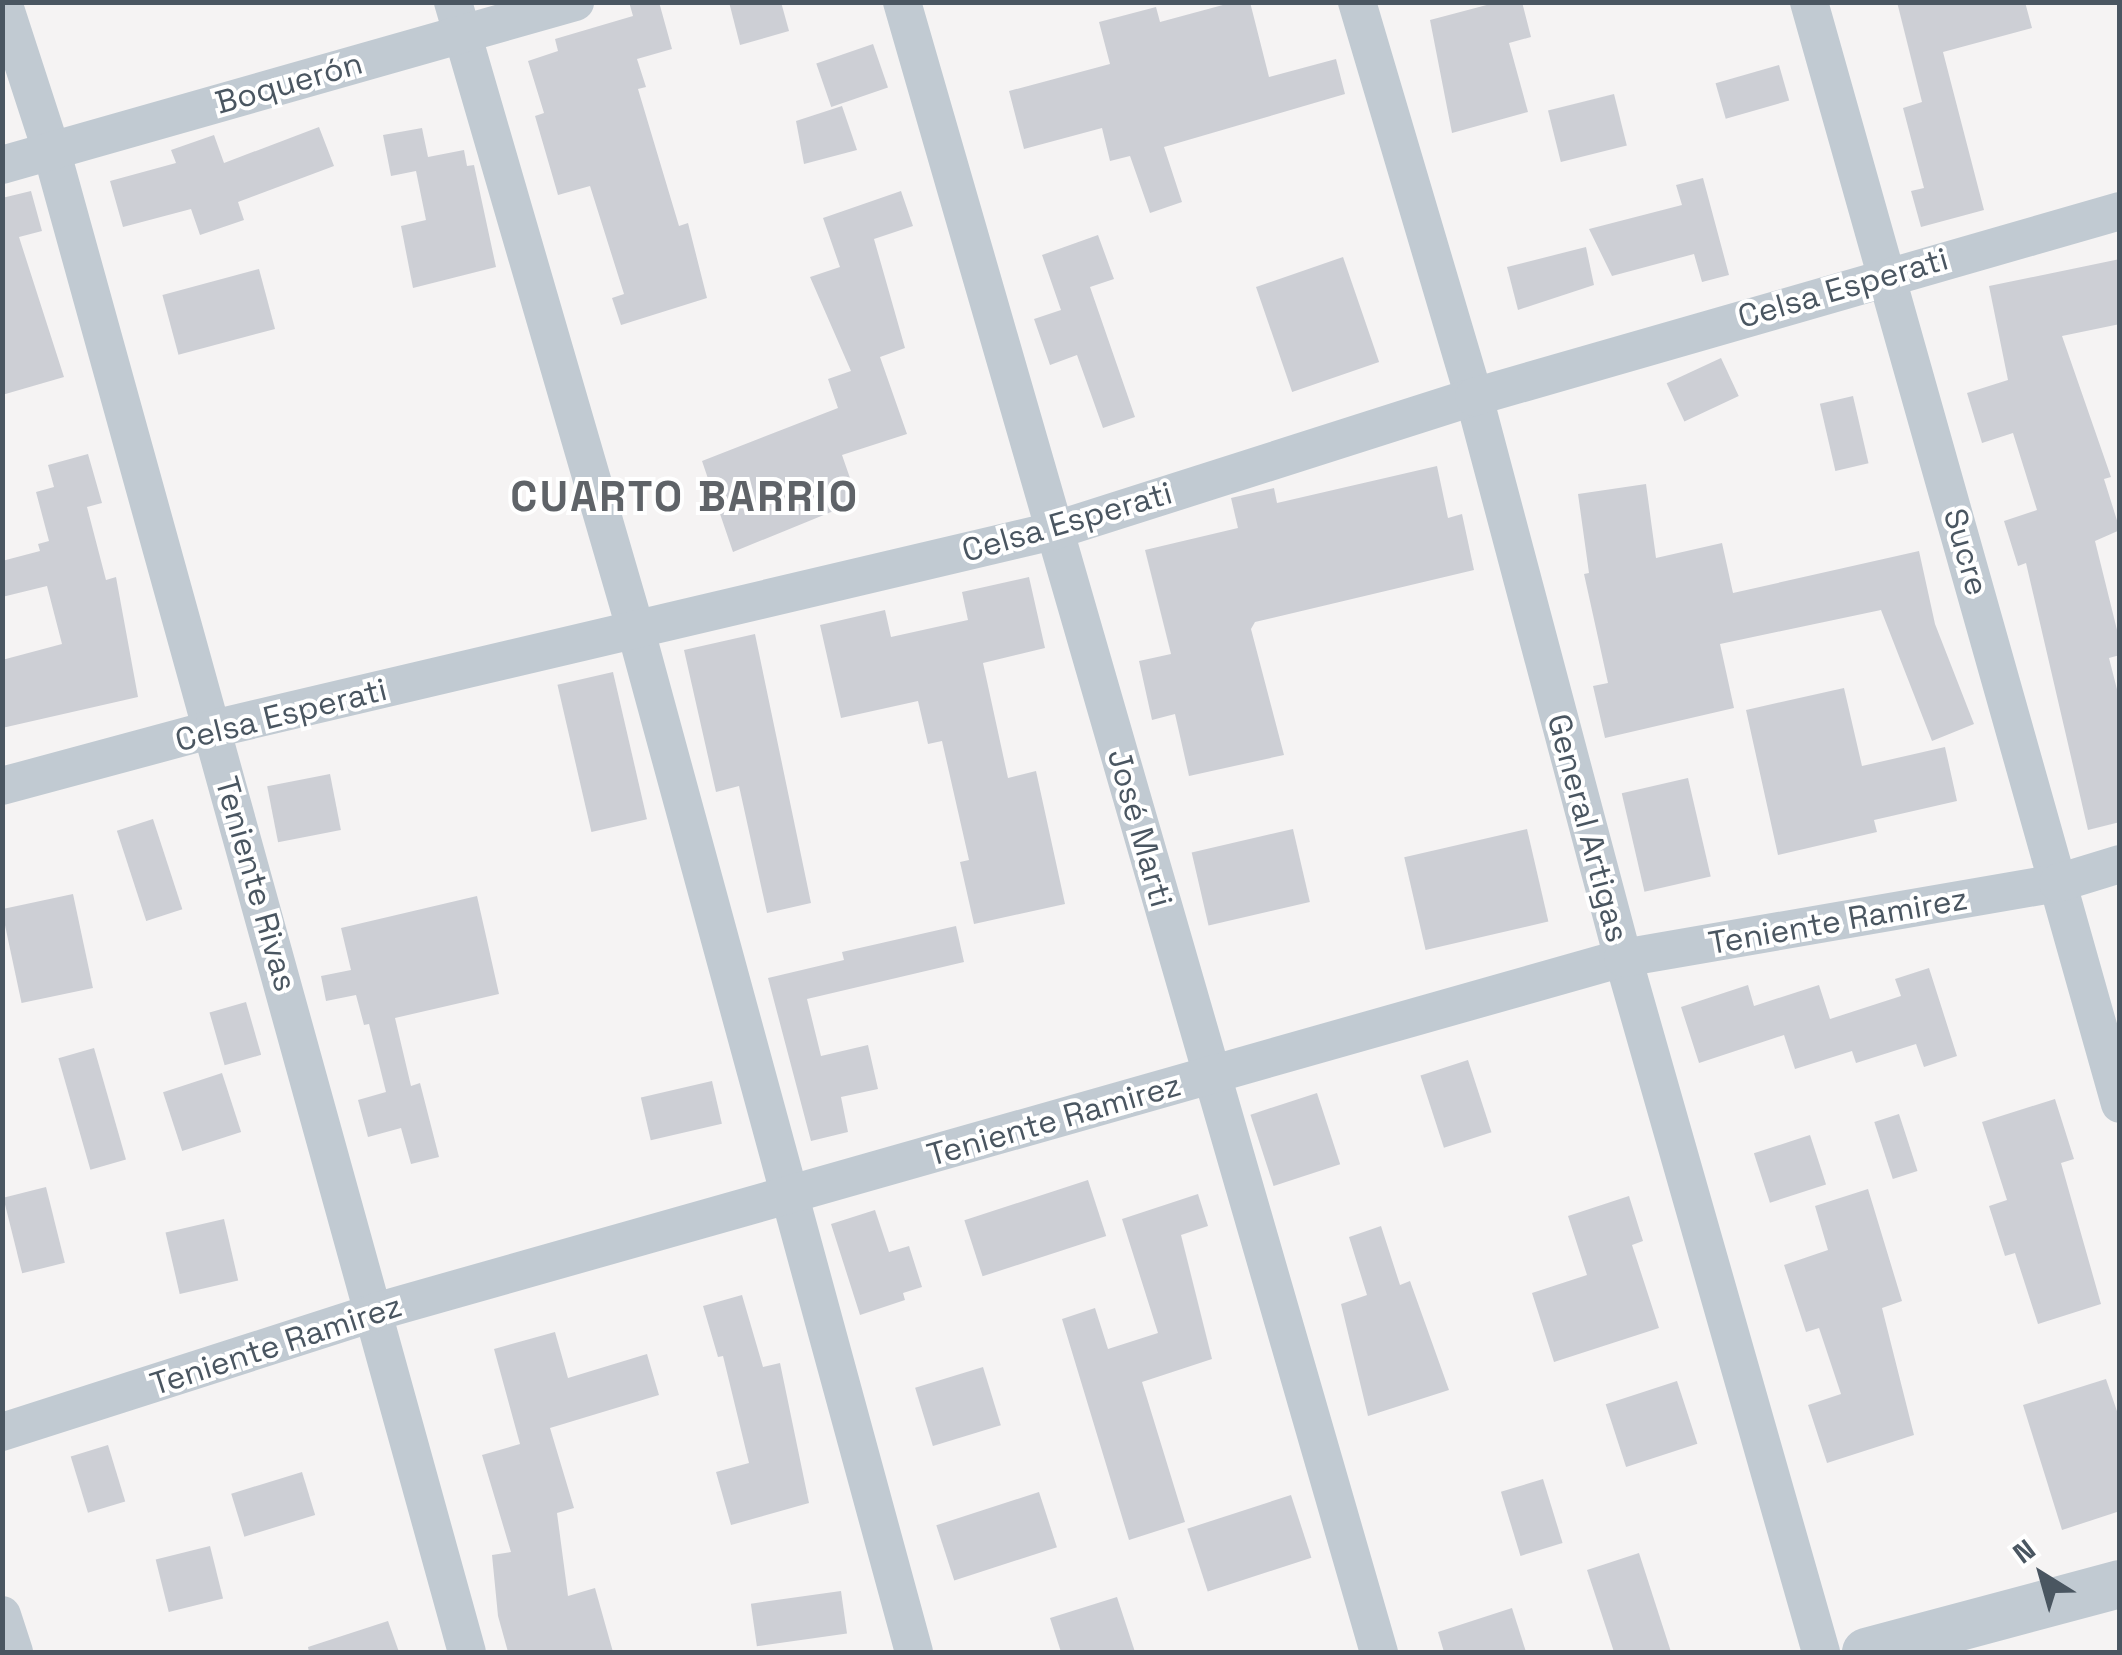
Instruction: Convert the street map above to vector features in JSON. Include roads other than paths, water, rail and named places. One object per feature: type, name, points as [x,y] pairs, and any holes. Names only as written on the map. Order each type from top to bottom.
[{"type":"street","name":"Teniente Rivas","points":[[4,2],[52,153],[467,1652]]},
{"type":"street","name":"Boquerón","points":[[2,165],[52,153],[457,18],[575,2]]},
{"type":"street","name":"José Marti","points":[[902,2],[1379,1652]]},
{"type":"street","name":"General Artigas","points":[[1357,2],[1474,396],[1623,958],[1821,1652]]},
{"type":"street","name":"Sucre","points":[[1809,2],[1889,274],[2120,1104]]},
{"type":"street","points":[[457,18],[636,631],[785,1196],[914,1652]]},
{"type":"street","name":"Celsa Esperati","points":[[2,786],[213,729],[1053,531],[1474,396],[1889,274],[2120,211]]},
{"type":"street","name":"Teniente Ramirez","points":[[2,1432],[375,1312],[1623,958],[2058,882],[2120,864]]},
{"type":"street","points":[[1866,1652],[2120,1584]]},
{"type":"street","points":[[2,1615],[14,1652]]},
{"type":"district","name":"CUARTO BARRIO","points":[[685,497]]}]
